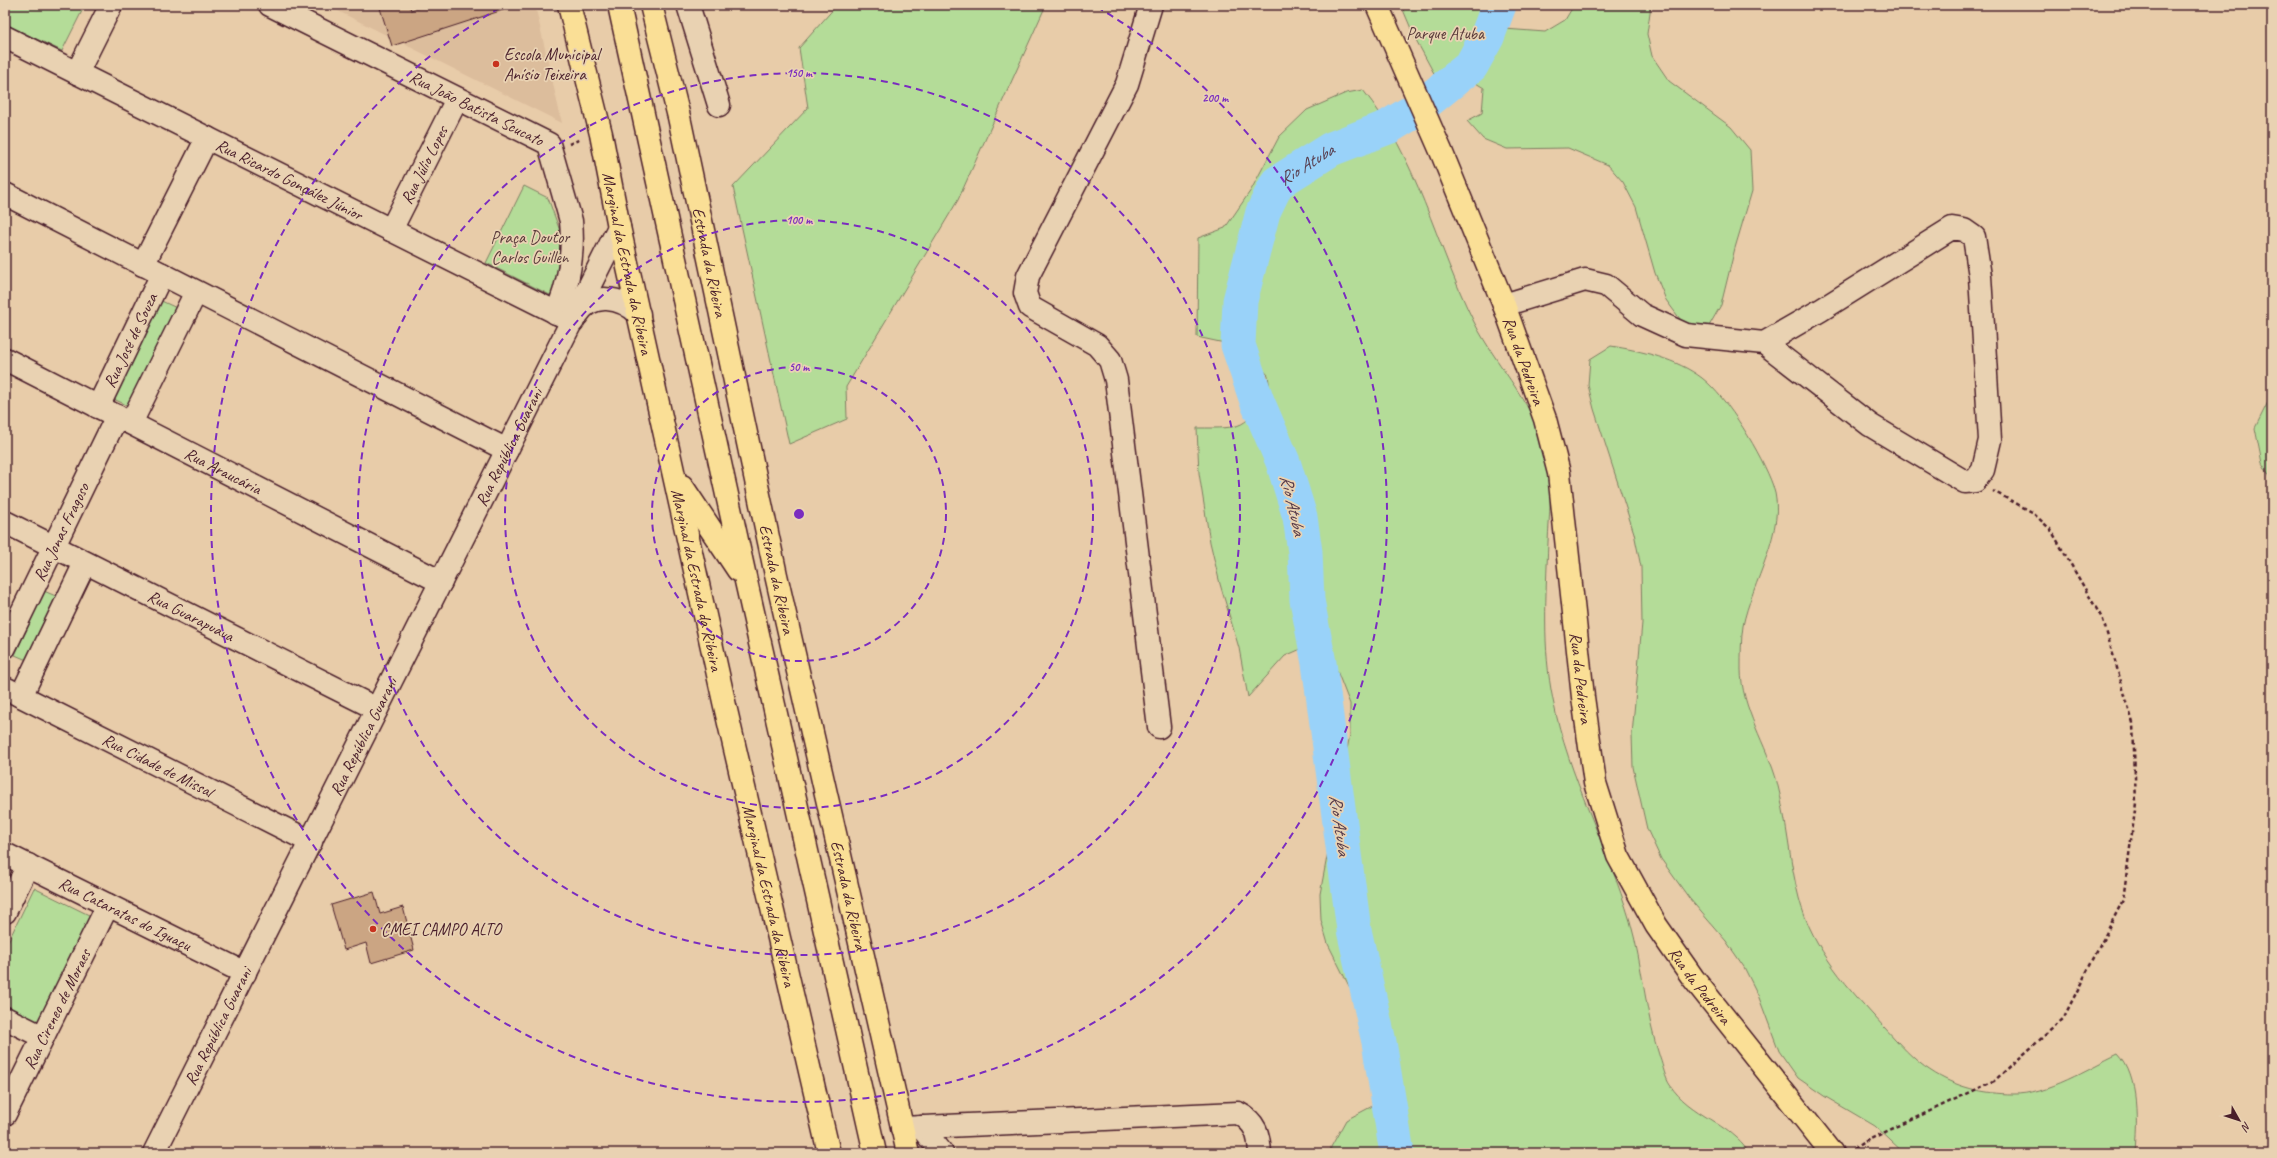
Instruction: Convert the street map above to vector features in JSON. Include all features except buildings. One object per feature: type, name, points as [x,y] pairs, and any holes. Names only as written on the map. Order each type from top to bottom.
[{"type":"main road","name":"Marginal da Estrada da Ribeira","points":[[569,5],[601,134],[619,227],[725,706],[829,1153]]},
{"type":"main road","name":"Estrada da Ribeira","points":[[620,5],[746,581],[875,1153]]},
{"type":"main road","name":"Estrada da Ribeira","points":[[651,5],[679,117],[776,575],[912,1127],[908,1153]]},
{"type":"main road","name":"Rua da Pedreira","points":[[1377,5],[1441,151],[1504,305],[1545,419],[1559,473],[1582,689],[1595,783],[1618,856],[1656,925],[1689,972],[1832,1153]]},
{"type":"main road","points":[[675,476],[746,581]]},
{"type":"street","points":[[77,73],[111,5]]},
{"type":"street","name":"Rua João Batista Scucato","points":[[270,5],[549,144],[571,220],[572,234],[565,295],[565,317]]},
{"type":"street","points":[[688,5],[719,105]]},
{"type":"street","points":[[1151,5],[1127,84],[1028,276],[1025,293],[1030,307],[1097,345],[1110,360],[1116,380],[1159,727]]},
{"type":"street","name":"Rua Ricardo Gonçález Júnior","points":[[5,37],[565,317]]},
{"type":"street","name":"Rua Júlio Lopes","points":[[391,230],[457,99]]},
{"type":"street","name":"Rua José de Souza","points":[[115,415],[153,269],[207,138]]},
{"type":"street","points":[[5,194],[507,450]]},
{"type":"street","name":"Rua República Guarani","points":[[154,1153],[507,450],[565,317],[619,227]]},
{"type":"street","points":[[1504,305],[1585,280],[1606,285],[1642,315],[1686,335],[1764,342],[1870,425],[1965,482],[1975,481],[1983,470],[1990,440],[1980,276],[1974,237],[1964,230],[1952,228],[1821,310],[1764,342]]},
{"type":"street","name":"Rua Jonas Fragoso","points":[[5,647],[54,547],[115,415],[196,292]]},
{"type":"street","name":"Rua República Guarani","points":[[565,317],[579,311],[590,303],[603,299],[617,299],[629,304],[639,314]]},
{"type":"street","name":"Rua Araucária","points":[[5,359],[441,582]]},
{"type":"street","name":"Rua Guarapuava","points":[[5,522],[377,709]]},
{"type":"street","name":"Rua Jonas Fragoso","points":[[13,692],[85,563]]},
{"type":"street","name":"Rua Cidade de Missal","points":[[13,692],[311,842]]},
{"type":"street","name":"Rua Cataratas do Iguaçu","points":[[5,854],[245,973]]},
{"type":"street","points":[[5,912],[28,865]]},
{"type":"street","name":"Rua Cireneo de Moraes","points":[[5,1114],[108,905]]},
{"type":"street","points":[[5,1018],[43,1037]]},
{"type":"street","points":[[912,1127],[1238,1113],[1246,1117],[1256,1130],[1259,1136],[1260,1153]]},
{"type":"street","points":[[912,1127],[942,1153]]},
{"type":"path","points":[[566,146],[585,137]]},
{"type":"path","points":[[1847,1153],[1864,1142],[1994,1081],[2063,1019],[2123,900],[2136,803],[2133,724],[2103,620],[2051,530],[2032,512],[1975,481]]},
{"type":"shaded area","name":"Escola Municipal Anísio Teixeira","points":[[326,5],[535,5],[562,123]]},
{"type":"green space","points":[[5,5],[85,5],[62,51],[5,24]]},
{"type":"green space","points":[[837,5],[1046,5],[958,200],[846,387],[847,419],[789,444],[733,187],[808,108],[799,48]]},
{"type":"green space","name":"Parque Atuba","points":[[1401,5],[1480,5],[1477,27],[1545,32],[1565,20],[1574,5],[1651,5],[1647,34],[1652,56],[1669,81],[1731,127],[1750,150],[1752,191],[1735,248],[1721,305],[1709,326],[1683,323],[1666,300],[1655,273],[1636,207],[1623,182],[1608,165],[1568,148],[1507,149],[1483,139],[1467,121],[1482,113],[1484,88],[1456,71],[1446,80],[1437,79],[1415,38]]},
{"type":"green space","points":[[1363,90],[1382,116],[1412,173],[1448,263],[1474,322],[1494,356],[1527,405],[1543,441],[1548,460],[1550,480],[1546,582],[1546,641],[1547,661],[1553,700],[1568,756],[1611,866],[1630,921],[1651,1024],[1665,1075],[1678,1096],[1741,1142],[1749,1153],[1330,1153],[1331,1147],[1346,1120],[1384,1100],[1397,1072],[1393,1041],[1350,988],[1328,944],[1321,920],[1320,894],[1350,734],[1350,704],[1332,658],[1310,645],[1285,656],[1248,697],[1239,648],[1220,584],[1210,542],[1199,473],[1197,428],[1225,428],[1234,427],[1241,424],[1248,420],[1254,413],[1270,390],[1268,375],[1243,347],[1197,337],[1198,238],[1225,228],[1251,190],[1279,137],[1307,110],[1346,93]]},
{"type":"green space","name":"Praça Doutor Carlos Guillen","points":[[524,186],[548,198],[564,242],[554,297],[486,263]]},
{"type":"green space","points":[[155,298],[181,310],[133,408],[107,396]]},
{"type":"green space","points":[[1611,346],[1635,350],[1659,357],[1682,366],[1702,378],[1723,399],[1753,443],[1773,486],[1776,502],[1776,520],[1767,556],[1747,610],[1743,626],[1741,653],[1742,684],[1750,712],[1773,768],[1777,782],[1799,898],[1805,917],[1813,934],[1834,968],[1858,998],[1906,1051],[1918,1062],[1940,1077],[1960,1085],[1991,1093],[2026,1093],[2067,1080],[2118,1054],[2125,1064],[2134,1088],[2136,1101],[2135,1153],[1904,1153],[1875,1126],[1824,1096],[1798,1078],[1779,1051],[1758,995],[1744,967],[1726,941],[1689,898],[1661,859],[1647,829],[1633,767],[1632,735],[1642,623],[1641,567],[1634,533],[1594,409],[1588,385],[1590,359]]},
{"type":"green space","points":[[2272,394],[2272,480],[2262,463],[2255,428]]},
{"type":"green space","points":[[44,591],[58,597],[29,661],[15,655]]},
{"type":"green space","points":[[34,888],[91,916],[38,1023],[5,1007],[5,948]]},
{"type":"waterway","name":"Rio Atuba","points":[[1397,1153],[1379,1042],[1354,930],[1319,663],[1307,600],[1305,552],[1300,517],[1283,462],[1257,401],[1238,345],[1240,301],[1263,212],[1277,183],[1331,149],[1388,127],[1419,108],[1471,66],[1487,37],[1499,5]]},
{"type":"place","name":"Escola Municipal Anísio Teixeira","points":[[496,64]]},
{"type":"place","name":"CMEI CAMPO ALTO","points":[[373,929]]}]
